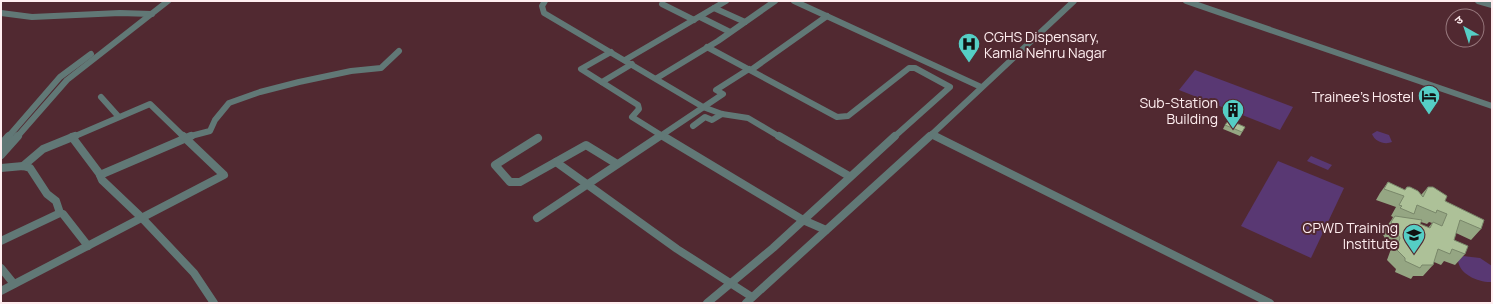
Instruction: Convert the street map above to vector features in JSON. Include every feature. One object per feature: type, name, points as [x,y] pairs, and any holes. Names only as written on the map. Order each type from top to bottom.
[{"type":"street","points":[[1,155],[67,80],[149,14],[160,1]]},
{"type":"street","points":[[1,145],[60,77],[168,1]]},
{"type":"street","points":[[545,1],[542,6],[544,13],[657,78],[703,107],[722,114],[748,118],[849,176]]},
{"type":"street","points":[[625,60],[726,1]]},
{"type":"street","points":[[657,78],[730,32],[775,1]]},
{"type":"street","points":[[794,1],[981,87]]},
{"type":"street","points":[[746,303],[932,134],[1074,1]]},
{"type":"street","points":[[1186,1],[1492,106]]},
{"type":"street","points":[[1478,1],[1492,5]]},
{"type":"street","points":[[662,4],[730,32]]},
{"type":"street","points":[[714,8],[745,22]]},
{"type":"street","points":[[1,14],[32,17],[120,12],[149,14]]},
{"type":"street","points":[[537,218],[723,94],[716,90],[750,70],[827,16]]},
{"type":"street","points":[[707,47],[841,118],[848,116],[909,68],[915,68],[950,87],[849,176],[803,220],[707,303]]},
{"type":"street","points":[[100,175],[185,137],[210,131],[215,120],[230,104],[260,92],[299,82],[351,71],[381,68],[399,51]]},
{"type":"street","points":[[611,52],[581,69],[638,105],[639,109],[632,117],[803,220],[826,230]]},
{"type":"street","points":[[602,82],[632,64]]},
{"type":"street","points":[[101,96],[118,116]]},
{"type":"street","points":[[1,291],[224,175],[150,104],[43,148],[22,166]]},
{"type":"street","points":[[693,126],[705,117],[712,120],[722,114]]},
{"type":"street","points":[[932,134],[1270,303]]},
{"type":"street","points":[[72,137],[100,175],[102,180],[142,218],[194,273],[214,303]]},
{"type":"street","points":[[538,138],[499,162],[495,167],[510,182],[516,183],[586,145],[617,164]]},
{"type":"street","points":[[556,162],[677,249],[752,297]]},
{"type":"street","points":[[1,168],[22,166],[30,168],[47,194],[56,201],[60,213],[63,214],[88,246]]},
{"type":"street","points":[[1,241],[60,213]]},
{"type":"street","points":[[1,268],[14,284]]},
{"type":"shaded area","points":[[1195,70],[1293,107],[1280,130],[1179,90]]},
{"type":"shaded area","points":[[1377,131],[1389,135],[1392,142],[1380,142],[1375,139],[1372,134]]},
{"type":"shaded area","points":[[1311,156],[1332,165],[1328,170],[1307,161]]},
{"type":"shaded area","points":[[1278,161],[1344,188],[1311,258],[1241,226]]},
{"type":"shaded area","points":[[1463,256],[1480,258],[1492,266],[1492,282],[1482,281],[1466,274],[1459,265],[1458,260]]},
{"type":"building","points":[[1229,120],[1245,127],[1242,132],[1225,125]]},
{"type":"building","points":[[1388,182],[1405,190],[1407,187],[1410,187],[1418,191],[1423,197],[1428,187],[1433,187],[1447,196],[1445,201],[1484,220],[1481,229],[1460,220],[1454,240],[1468,246],[1465,254],[1452,249],[1450,254],[1438,249],[1433,265],[1422,265],[1420,268],[1405,261],[1405,258],[1396,249],[1400,238],[1391,222],[1395,216],[1422,220],[1420,224],[1430,228],[1433,222],[1442,226],[1447,214],[1437,210],[1436,213],[1417,205],[1414,214],[1400,208],[1402,206],[1399,205],[1404,196],[1384,189]]},
{"type":"place","name":"CGHS Dispensary, Kamla Nehru Nagar","points":[[969,64]]},
{"type":"place","name":"Trainee's Hostel","points":[[1429,116]]},
{"type":"place","name":"Sub-Station Building","points":[[1233,130]]},
{"type":"place","name":"CPWD Training Institute","points":[[1414,254]]}]
